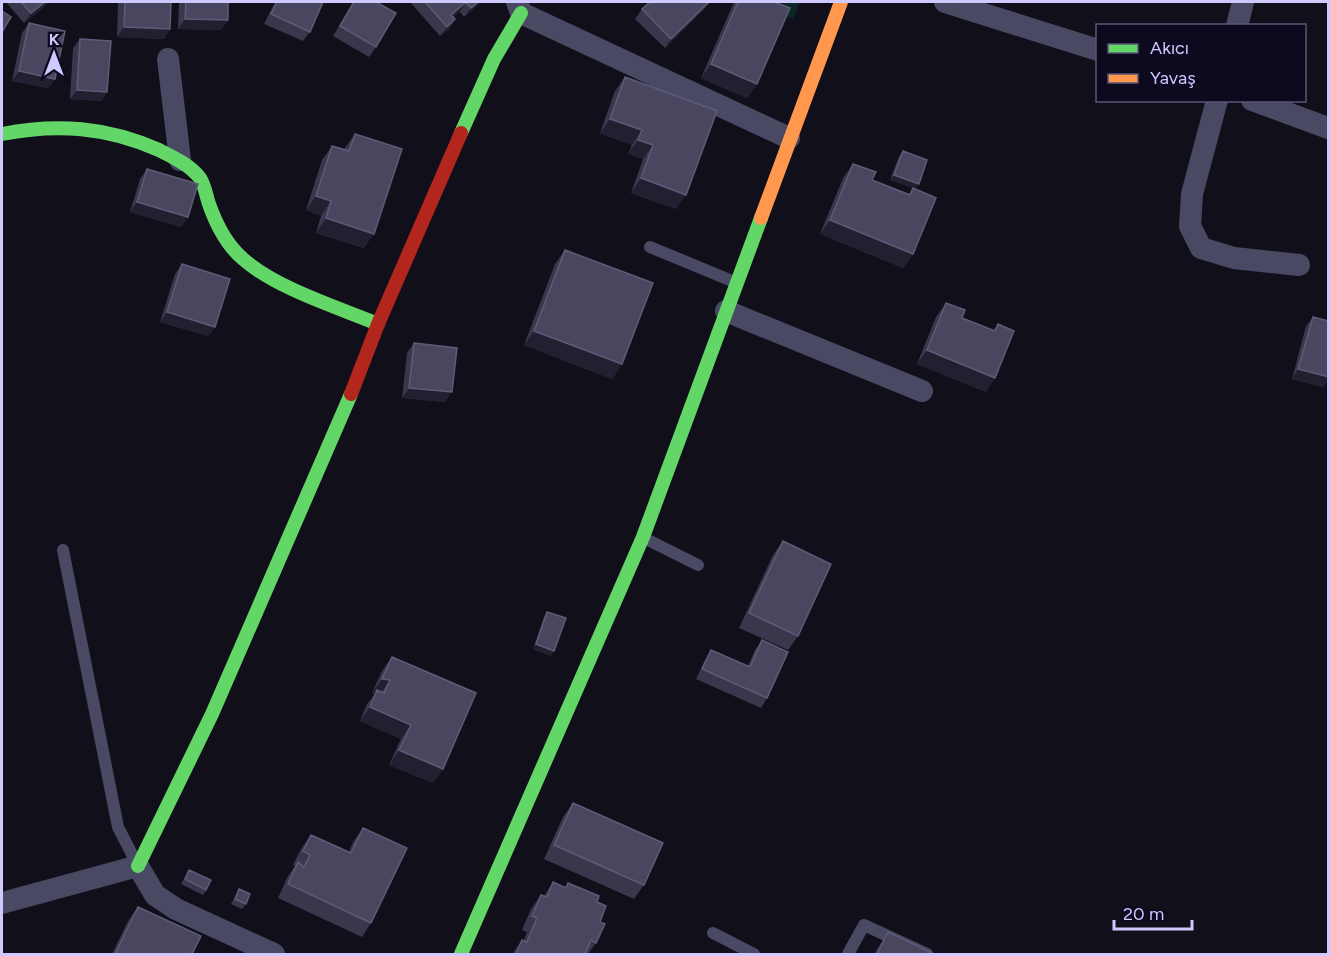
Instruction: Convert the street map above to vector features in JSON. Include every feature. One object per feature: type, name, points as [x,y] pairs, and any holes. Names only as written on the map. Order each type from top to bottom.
[{"type":"street","points":[[461,954],[643,537],[841,2]]},
{"type":"street","points":[[945,2],[1096,49]]},
{"type":"street","points":[[1238,24],[1243,2]]},
{"type":"street","points":[[2,903],[138,866],[212,714],[342,418],[378,324],[519,7],[789,138]]},
{"type":"street","points":[[168,59],[180,160]]},
{"type":"street","points":[[1216,102],[1192,194],[1190,226],[1201,248],[1234,258],[1299,265]]},
{"type":"street","points":[[1258,102],[1329,128]]},
{"type":"street","points":[[2,134],[22,129],[60,126],[99,130],[135,138],[180,160],[201,180],[225,241],[250,265],[294,288],[378,324]]},
{"type":"street","points":[[726,311],[922,391]]},
{"type":"street","points":[[138,866],[154,896],[176,909],[274,954]]},
{"type":"lane","points":[[650,247],[738,284]]},
{"type":"lane","points":[[643,537],[698,565]]},
{"type":"lane","points":[[63,550],[118,827],[138,866]]},
{"type":"lane","points":[[848,954],[864,925],[927,954]]},
{"type":"lane","points":[[712,933],[754,954]]},
{"type":"green space","points":[[754,2],[800,2],[793,19]]},
{"type":"building","points":[[21,2],[45,2],[31,13]]},
{"type":"building","points":[[125,2],[171,2],[170,29],[124,27]]},
{"type":"building","points":[[186,2],[228,2],[228,20],[185,19]]},
{"type":"building","points":[[277,2],[323,2],[310,32],[271,14]]},
{"type":"building","points":[[354,2],[376,2],[396,13],[376,47],[340,26]]},
{"type":"building","points":[[425,2],[466,2],[451,15],[455,19],[447,27]]},
{"type":"building","points":[[466,2],[478,2],[471,8]]},
{"type":"building","points":[[650,2],[709,2],[671,39],[642,9]]},
{"type":"building","points":[[738,2],[774,2],[790,8],[757,84],[711,64]]},
{"type":"building","points":[[2,11],[11,17],[2,32]]},
{"type":"building","points":[[29,23],[65,31],[55,79],[19,71]]},
{"type":"building","points":[[80,39],[111,41],[107,92],[77,90]]},
{"type":"building","points":[[625,77],[717,111],[686,195],[641,178],[653,145],[638,140],[642,130],[610,119]]},
{"type":"building","points":[[355,134],[402,149],[374,234],[326,218],[331,201],[316,196],[332,146],[349,151]]},
{"type":"building","points":[[903,151],[927,160],[919,184],[894,175]]},
{"type":"building","points":[[853,164],[876,172],[872,180],[910,195],[913,188],[936,198],[913,254],[830,220]]},
{"type":"building","points":[[147,169],[198,184],[188,217],[137,202]]},
{"type":"building","points":[[565,250],[653,283],[622,364],[534,331]]},
{"type":"building","points":[[182,264],[230,279],[215,327],[167,312]]},
{"type":"building","points":[[946,303],[965,310],[962,318],[995,331],[998,324],[1014,331],[995,378],[927,350]]},
{"type":"building","points":[[1313,317],[1329,321],[1329,377],[1298,369]]},
{"type":"building","points":[[414,343],[457,348],[452,392],[409,388]]},
{"type":"building","points":[[783,541],[831,564],[798,636],[749,613]]},
{"type":"building","points":[[547,612],[566,618],[554,651],[536,644]]},
{"type":"building","points":[[762,640],[788,652],[767,698],[702,669],[711,650],[750,667]]},
{"type":"building","points":[[392,657],[476,693],[443,769],[399,750],[411,725],[370,707],[377,690],[384,693],[390,680],[382,679]]},
{"type":"building","points":[[573,803],[663,843],[644,885],[554,845]]},
{"type":"building","points":[[363,828],[407,848],[371,923],[288,884],[298,862],[304,867],[310,855],[303,851],[311,835],[351,853]]},
{"type":"building","points":[[189,870],[211,880],[206,890],[185,879]]},
{"type":"building","points":[[553,882],[566,888],[568,883],[599,896],[597,902],[606,906],[600,922],[605,924],[596,943],[591,940],[585,954],[516,954],[522,940],[527,942],[537,918],[532,916],[541,895],[547,897]]},
{"type":"building","points":[[239,889],[250,894],[246,904],[235,899]]},
{"type":"building","points":[[138,907],[201,936],[192,954],[115,954]]},
{"type":"building","points":[[888,932],[934,954],[877,954]]},
{"type":"traffic: fast","points":[[461,133],[494,59],[521,13]]},
{"type":"traffic: fast","points":[[2,134],[42,129],[82,129],[120,136],[164,153],[186,165],[200,178],[218,226],[226,240],[242,258],[271,279],[289,288],[378,324]]},
{"type":"traffic: fast","points":[[461,954],[643,537],[761,218]]},
{"type":"traffic: fast","points":[[138,866],[212,714],[351,394]]},
{"type":"traffic: slow","points":[[761,218],[841,2]]},
{"type":"traffic: jam","points":[[351,394],[378,324],[461,133]]}]
